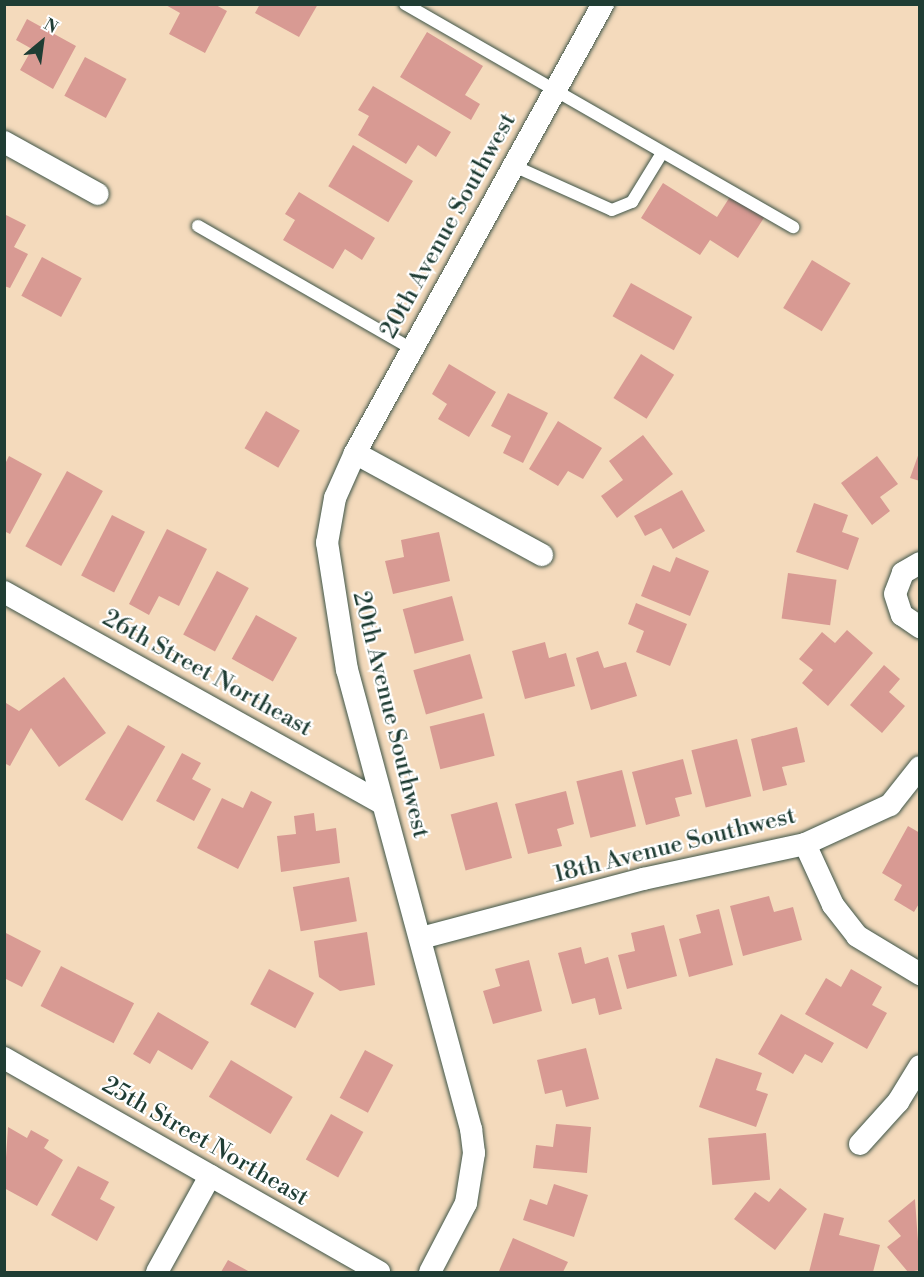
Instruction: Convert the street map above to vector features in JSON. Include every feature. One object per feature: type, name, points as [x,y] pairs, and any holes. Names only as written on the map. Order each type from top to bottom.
[{"type":"street","name":"20th Avenue Southwest","points":[[430,1272],[466,1203],[474,1153],[421,938],[383,804],[330,586],[327,543],[333,509],[355,453],[603,4]]},
{"type":"street","points":[[4,142],[98,194]]},
{"type":"street","points":[[355,453],[542,555]]},
{"type":"street","points":[[920,563],[903,573],[895,594],[903,615],[920,627]]},
{"type":"street","name":"26th Street Northeast","points":[[4,592],[383,804]]},
{"type":"street","name":"18th Avenue Southwest","points":[[421,938],[643,879],[805,844],[890,805],[920,767]]},
{"type":"street","points":[[805,844],[832,905],[857,936],[920,974]]},
{"type":"street","name":"25th Street Northeast","points":[[4,1058],[380,1272]]},
{"type":"street","points":[[860,1143],[898,1102],[920,1066]]},
{"type":"street","points":[[157,1272],[210,1176]]},
{"type":"lane","points":[[405,4],[553,93],[793,227]]},
{"type":"lane","points":[[514,166],[612,210],[632,202],[662,153]]},
{"type":"lane","points":[[198,226],[412,349]]},
{"type":"building","points":[[164,4],[214,4],[227,11],[205,53],[169,34],[180,13]]},
{"type":"building","points":[[260,4],[318,4],[299,37],[255,13]]},
{"type":"building","points":[[27,19],[76,46],[53,89],[20,70],[32,49],[16,40]]},
{"type":"building","points":[[427,32],[483,66],[465,95],[480,104],[471,120],[400,77]]},
{"type":"building","points":[[85,57],[126,79],[106,118],[64,96]]},
{"type":"building","points":[[373,86],[451,132],[436,157],[418,145],[406,164],[358,135],[369,116],[358,110]]},
{"type":"building","points":[[353,145],[413,181],[388,222],[328,186]]},
{"type":"building","points":[[663,183],[717,217],[733,192],[767,213],[738,258],[710,240],[700,255],[641,218]]},
{"type":"building","points":[[299,192],[375,238],[362,260],[345,249],[333,269],[283,240],[295,220],[285,214]]},
{"type":"building","points":[[4,214],[26,225],[14,247],[28,254],[10,288],[4,286]]},
{"type":"building","points":[[42,257],[82,278],[61,317],[21,296]]},
{"type":"building","points":[[812,260],[851,283],[822,331],[783,308]]},
{"type":"building","points":[[631,283],[692,317],[674,350],[613,316]]},
{"type":"building","points":[[641,354],[674,375],[647,419],[613,398]]},
{"type":"building","points":[[449,364],[496,392],[469,437],[438,419],[447,404],[432,394]]},
{"type":"building","points":[[508,393],[548,413],[523,463],[503,453],[511,436],[491,426]]},
{"type":"building","points":[[266,411],[300,430],[278,468],[244,448]]},
{"type":"building","points":[[558,421],[602,448],[583,479],[568,471],[558,486],[529,469]]},
{"type":"building","points":[[643,435],[673,474],[617,518],[601,496],[623,480],[609,461]]},
{"type":"building","points":[[920,450],[920,481],[910,478]]},
{"type":"building","points":[[9,456],[42,474],[10,534],[4,531],[4,466]]},
{"type":"building","points":[[877,456],[898,484],[880,497],[890,511],[872,525],[841,483]]},
{"type":"building","points":[[67,471],[103,491],[61,566],[25,546]]},
{"type":"building","points":[[682,490],[705,531],[673,549],[661,528],[645,536],[634,516]]},
{"type":"building","points":[[814,503],[848,515],[842,532],[859,538],[848,570],[796,552]]},
{"type":"building","points":[[112,515],[145,532],[114,592],[81,576]]},
{"type":"building","points":[[167,529],[207,549],[179,606],[159,596],[149,615],[129,604]]},
{"type":"building","points":[[439,532],[450,581],[393,594],[385,561],[404,557],[401,540]]},
{"type":"building","points":[[676,557],[709,571],[690,616],[641,596],[653,565],[670,572]]},
{"type":"building","points":[[217,571],[249,588],[215,651],[183,635]]},
{"type":"building","points":[[788,573],[837,580],[830,625],[782,619]]},
{"type":"building","points":[[452,596],[464,640],[415,654],[403,609]]},
{"type":"building","points":[[636,603],[687,624],[670,666],[636,652],[644,631],[628,624]]},
{"type":"building","points":[[256,615],[297,638],[273,682],[232,659]]},
{"type":"building","points":[[847,630],[873,653],[828,706],[802,683],[813,670],[799,659],[822,632],[835,643]]},
{"type":"building","points":[[545,642],[549,658],[566,653],[575,686],[525,699],[512,651]]},
{"type":"building","points":[[598,651],[604,668],[626,662],[637,696],[591,710],[576,658]]},
{"type":"building","points":[[470,654],[483,698],[426,714],[413,670]]},
{"type":"building","points":[[884,665],[900,679],[889,692],[905,706],[882,733],[850,705]]},
{"type":"building","points":[[64,677],[106,733],[59,767],[31,728],[10,766],[4,763],[6,703],[19,711]]},
{"type":"building","points":[[484,713],[495,756],[440,769],[430,727]]},
{"type":"building","points":[[128,725],[165,746],[122,821],[85,799]]},
{"type":"building","points":[[797,727],[805,762],[782,767],[787,785],[763,791],[751,739]]},
{"type":"building","points":[[737,739],[751,796],[706,808],[691,750]]},
{"type":"building","points":[[182,753],[201,763],[192,779],[211,789],[194,821],[156,801]]},
{"type":"building","points":[[683,759],[692,794],[675,798],[680,816],[646,825],[632,772]]},
{"type":"building","points":[[622,770],[636,826],[590,838],[576,781]]},
{"type":"building","points":[[251,791],[272,802],[238,869],[197,848],[222,798],[243,808]]},
{"type":"building","points":[[566,791],[574,824],[557,829],[562,846],[528,854],[515,804]]},
{"type":"building","points":[[497,802],[512,858],[466,870],[451,814]]},
{"type":"building","points":[[314,813],[316,831],[336,828],[340,863],[281,872],[277,836],[296,834],[294,816]]},
{"type":"building","points":[[908,826],[920,833],[920,902],[914,912],[894,900],[902,885],[882,873]]},
{"type":"building","points":[[349,877],[357,921],[301,931],[293,887]]},
{"type":"building","points":[[769,896],[774,912],[793,907],[802,940],[743,956],[730,906]]},
{"type":"building","points":[[719,909],[733,965],[689,977],[679,939],[701,933],[696,915]]},
{"type":"building","points":[[664,925],[677,976],[627,989],[618,955],[635,951],[631,933]]},
{"type":"building","points":[[4,932],[41,951],[22,987],[4,978]]},
{"type":"building","points":[[367,932],[375,985],[340,991],[319,977],[314,941]]},
{"type":"building","points":[[581,947],[585,964],[608,957],[622,1009],[599,1015],[595,998],[572,1004],[558,953]]},
{"type":"building","points":[[529,960],[542,1011],[493,1024],[483,991],[500,986],[495,969]]},
{"type":"building","points":[[61,966],[134,1003],[114,1043],[41,1006]]},
{"type":"building","points":[[269,969],[314,993],[295,1028],[250,1004]]},
{"type":"building","points":[[851,969],[882,987],[872,1005],[887,1013],[867,1049],[805,1014],[826,978],[841,987]]},
{"type":"building","points":[[158,1012],[209,1042],[192,1070],[158,1050],[150,1064],[133,1054]]},
{"type":"building","points":[[781,1014],[834,1043],[822,1063],[805,1054],[793,1074],[758,1054]]},
{"type":"building","points":[[586,1048],[599,1099],[566,1107],[562,1090],[545,1094],[537,1060]]},
{"type":"building","points":[[365,1050],[393,1065],[368,1113],[340,1098]]},
{"type":"building","points":[[716,1058],[762,1073],[756,1090],[768,1094],[756,1127],[699,1107]]},
{"type":"building","points":[[231,1060],[293,1097],[271,1134],[209,1097]]},
{"type":"building","points":[[331,1114],[363,1132],[338,1177],[306,1159]]},
{"type":"building","points":[[556,1124],[591,1127],[587,1173],[533,1168],[536,1145],[553,1147]]},
{"type":"building","points":[[8,1127],[27,1138],[31,1130],[49,1140],[44,1148],[63,1160],[37,1206],[4,1188]]},
{"type":"building","points":[[766,1133],[770,1180],[712,1185],[708,1138]]},
{"type":"building","points":[[78,1166],[109,1182],[100,1199],[115,1207],[97,1241],[51,1215]]},
{"type":"building","points":[[554,1184],[588,1195],[574,1237],[523,1220],[530,1199],[547,1205]]},
{"type":"building","points":[[780,1188],[807,1209],[775,1250],[734,1219],[755,1192],[769,1202]]},
{"type":"building","points":[[915,1199],[920,1270],[908,1272],[887,1247],[901,1236],[888,1221]]},
{"type":"building","points":[[824,1213],[844,1218],[839,1235],[880,1245],[873,1272],[809,1272]]},
{"type":"building","points":[[513,1238],[568,1262],[563,1272],[499,1271]]},
{"type":"building","points":[[228,1260],[250,1272],[221,1272]]}]
